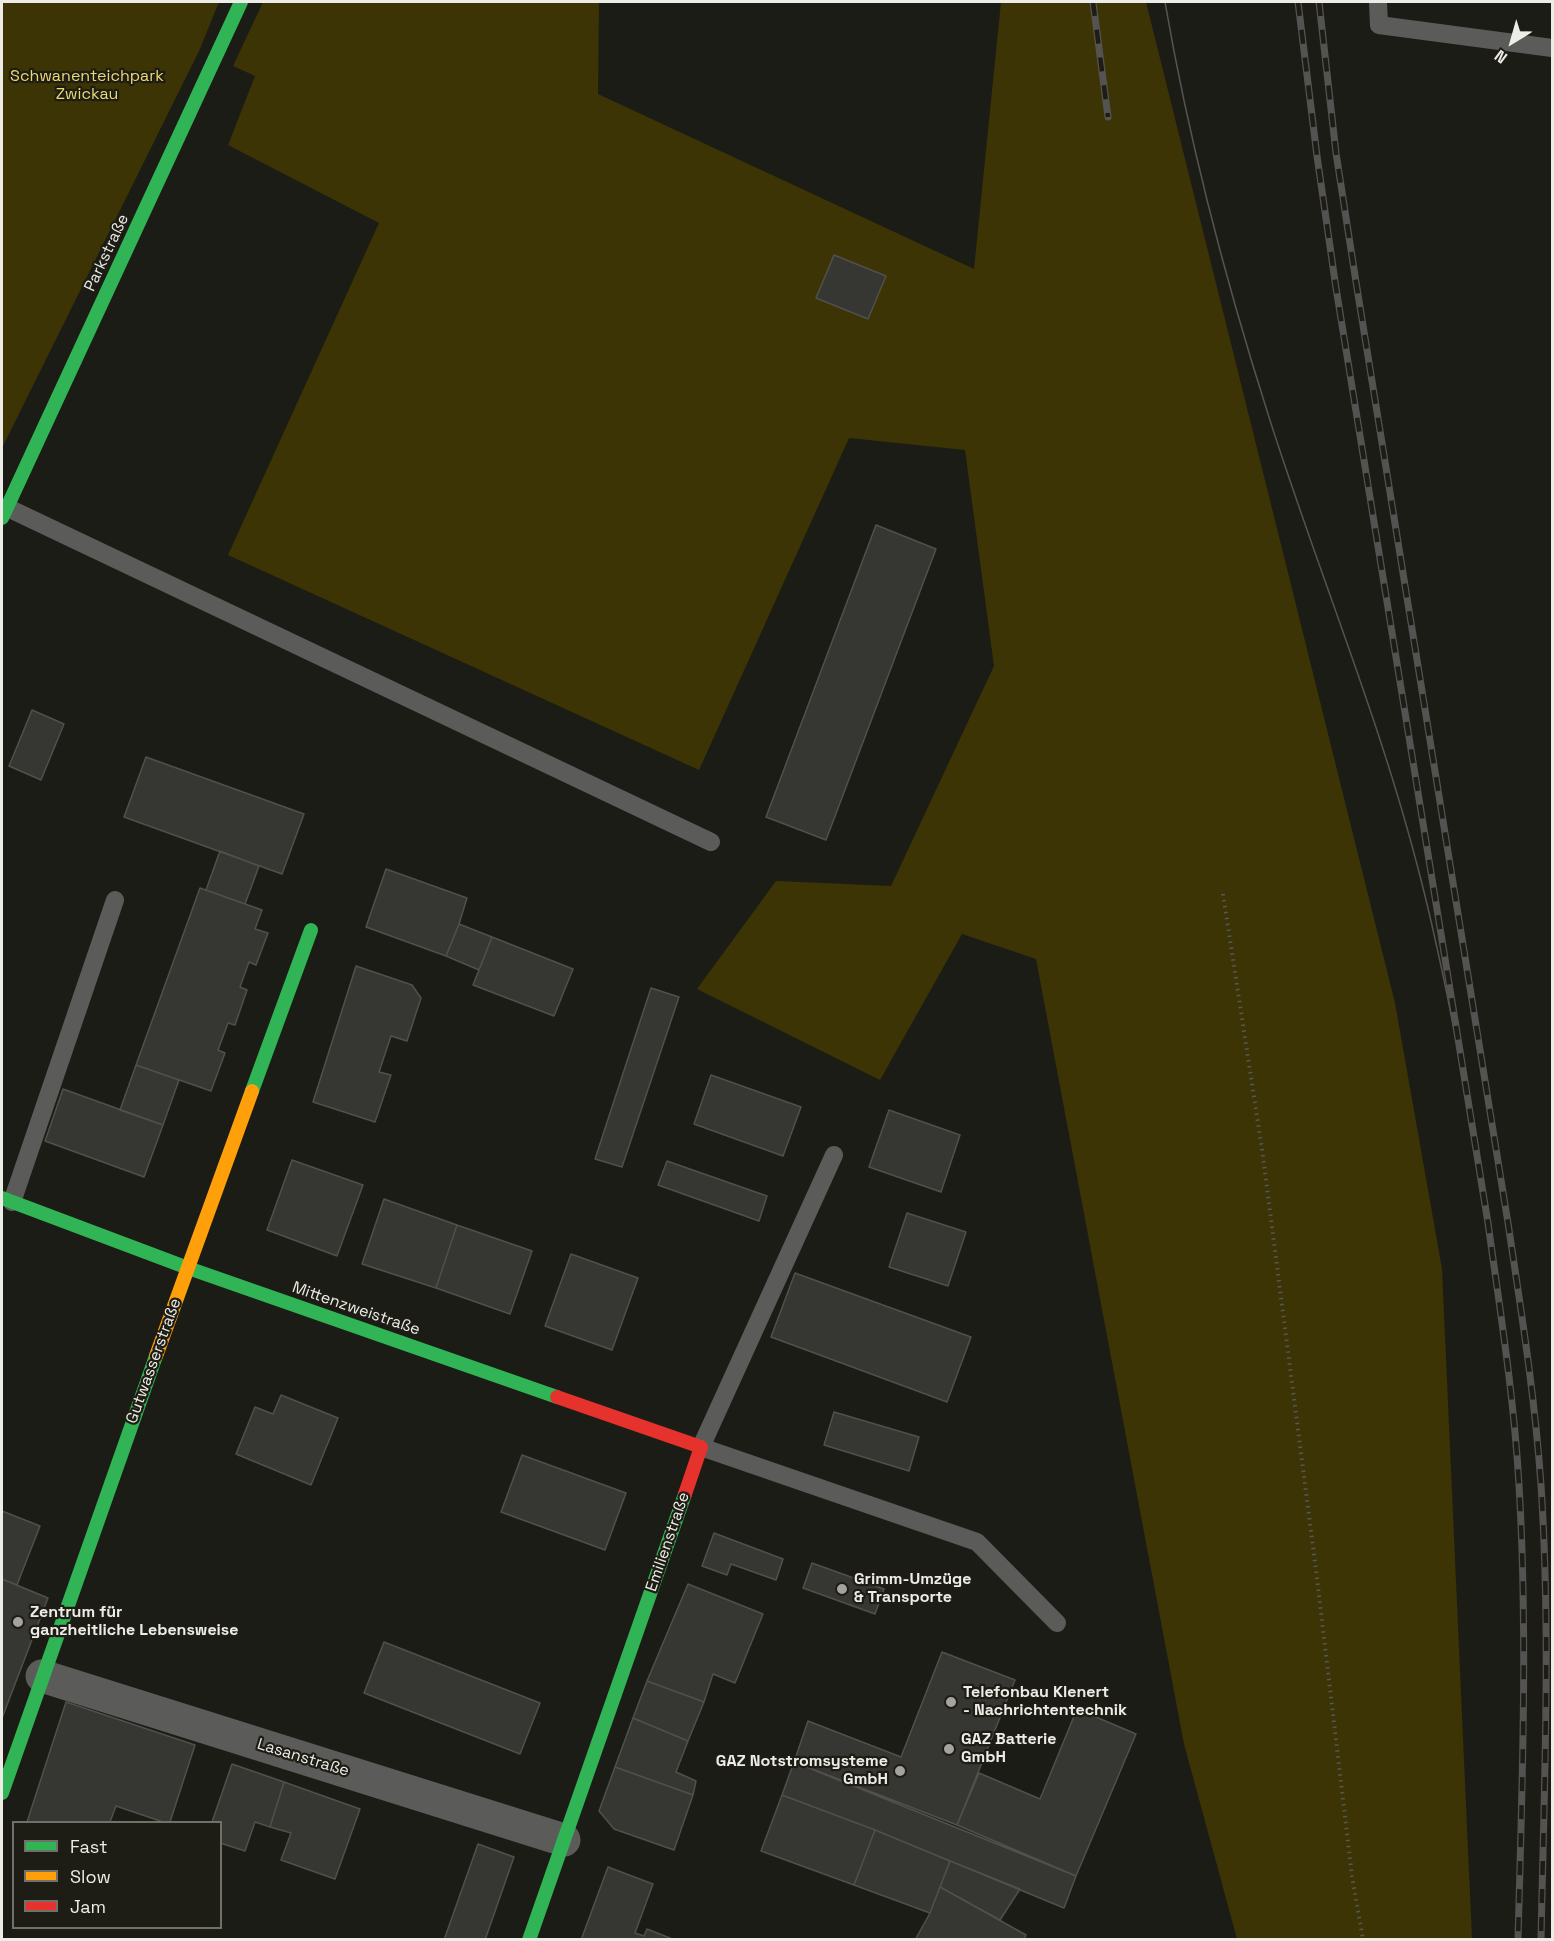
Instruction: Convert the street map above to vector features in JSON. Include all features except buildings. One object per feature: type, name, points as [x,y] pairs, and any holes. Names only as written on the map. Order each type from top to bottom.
[{"type":"street","name":"Parkstraße","points":[[5,513],[241,2]]},
{"type":"street","name":"Gutwasserstraße","points":[[2,1793],[188,1268],[311,930]]},
{"type":"street","name":"Mittenzweistraße","points":[[7,1200],[188,1268],[701,1447]]},
{"type":"street","name":"Emilienstraße","points":[[529,1940],[701,1447]]},
{"type":"street","name":"Lasanstraße","points":[[42,1676],[564,1840]]},
{"type":"lane","points":[[1378,2],[1379,25],[1552,48]]},
{"type":"lane","points":[[5,513],[711,842]]},
{"type":"lane","points":[[7,1200],[115,900]]},
{"type":"lane","name":"Emilienstraße","points":[[701,1447],[834,1155]]},
{"type":"lane","points":[[701,1447],[977,1542],[1057,1623]]},
{"type":"path","points":[[1223,894],[1263,1161],[1318,1582],[1352,1876],[1363,1940]]},
{"type":"green space","name":"Schwanenteichpark Zwickau","points":[[2,2],[219,2],[199,51],[2,448]]},
{"type":"green space","points":[[263,2],[599,2],[598,94],[974,269],[1001,2],[1146,2],[1395,1003],[1442,1269],[1472,1939],[1237,1939],[1184,1744],[1036,959],[962,934],[880,1080],[697,989],[776,881],[891,886],[994,666],[965,450],[849,438],[699,770],[228,555],[379,223],[228,145],[255,76],[233,66]]},
{"type":"tram line","points":[[1165,2],[1185,106],[1209,210],[1237,312],[1286,470],[1382,745],[1415,857],[1444,980],[1468,1104]]},
{"type":"railway","points":[[1093,2],[1108,117]]},
{"type":"railway","points":[[1298,2],[1336,288],[1488,1223],[1510,1386],[1517,1452],[1523,1598],[1518,1940]]},
{"type":"railway","points":[[1319,2],[1336,153],[1508,1223],[1535,1419],[1541,1485],[1546,1598],[1541,1940]]},
{"type":"traffic: fast","points":[[2,518],[241,2]]},
{"type":"traffic: fast","points":[[252,1091],[311,930]]},
{"type":"traffic: fast","points":[[2,1198],[188,1268],[557,1397]]},
{"type":"traffic: fast","points":[[2,1793],[156,1356]]},
{"type":"traffic: fast","points":[[529,1940],[685,1494]]},
{"type":"traffic: slow","points":[[156,1356],[252,1091]]},
{"type":"traffic: jam","points":[[557,1397],[701,1447],[685,1494]]},
{"type":"place","name":"Grimm-Umzüge & Transporte","points":[[842,1589]]},
{"type":"place","name":"Zentrum für ganzheitliche Lebensweise","points":[[18,1622]]},
{"type":"place","name":"Telefonbau Klenert - Nachrichtentechnik","points":[[951,1702]]},
{"type":"place","name":"GAZ Batterie GmbH","points":[[949,1749]]},
{"type":"place","name":"GAZ Notstromsysteme GmbH","points":[[900,1771]]}]
